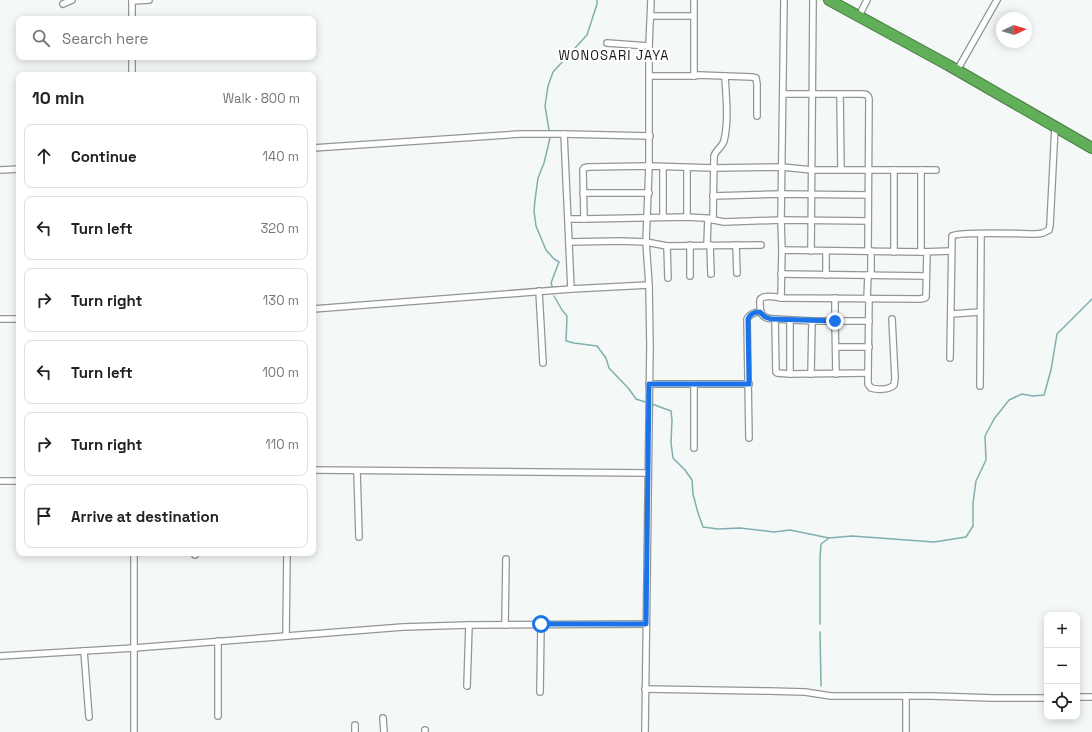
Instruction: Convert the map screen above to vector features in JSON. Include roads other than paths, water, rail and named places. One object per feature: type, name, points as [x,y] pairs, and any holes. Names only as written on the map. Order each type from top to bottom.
[{"type":"highway","points":[[829,0],[948,65],[1092,148]]},
{"type":"highway","points":[[839,0],[925,46],[959,67],[1092,141]]},
{"type":"street","points":[[63,4],[72,0]]},
{"type":"street","points":[[132,16],[132,1],[149,0]]},
{"type":"street","points":[[645,732],[649,384],[649,285],[646,242],[649,193],[651,0]]},
{"type":"street","points":[[694,0],[694,76]]},
{"type":"street","points":[[781,298],[784,0]]},
{"type":"street","points":[[811,251],[813,0]]},
{"type":"street","points":[[861,12],[867,0]]},
{"type":"street","points":[[959,67],[996,0]]},
{"type":"street","points":[[651,16],[693,16]]},
{"type":"street","points":[[608,43],[650,46]]},
{"type":"street","points":[[132,60],[132,72]]},
{"type":"street","points":[[650,76],[699,75],[756,78],[757,116]]},
{"type":"street","points":[[711,274],[709,246],[713,196],[714,156],[715,151],[723,143],[726,128],[725,76]]},
{"type":"street","points":[[783,94],[840,94],[868,96],[868,384],[871,388],[891,388],[894,385],[895,378],[892,319]]},
{"type":"street","points":[[840,94],[841,169]]},
{"type":"street","points":[[950,358],[952,238],[954,234],[1043,234],[1049,230],[1055,126]]},
{"type":"street","points":[[316,148],[520,134],[650,136]]},
{"type":"street","points":[[564,134],[571,289]]},
{"type":"street","points":[[584,219],[582,173],[584,168],[588,167],[782,167],[812,170],[936,170]]},
{"type":"street","points":[[663,167],[663,217]]},
{"type":"street","points":[[687,168],[687,218]]},
{"type":"street","points":[[0,170],[16,169]]},
{"type":"street","points":[[894,170],[894,252]]},
{"type":"street","points":[[869,321],[812,321],[766,318],[760,312],[760,300],[765,297],[868,299],[925,298],[926,276],[921,170]]},
{"type":"street","points":[[583,193],[649,193]]},
{"type":"street","points":[[713,196],[782,194],[868,195]]},
{"type":"street","points":[[568,219],[663,217],[710,219],[724,222],[781,220],[868,220]]},
{"type":"street","points":[[980,386],[981,234]]},
{"type":"street","points":[[569,242],[646,242],[667,246],[761,245]]},
{"type":"street","points":[[690,245],[690,276]]},
{"type":"street","points":[[736,245],[737,273]]},
{"type":"street","points":[[667,246],[668,278]]},
{"type":"street","points":[[782,250],[894,252],[951,251]]},
{"type":"street","points":[[826,251],[826,275]]},
{"type":"street","points":[[781,274],[926,276]]},
{"type":"street","points":[[316,309],[539,291],[649,285]]},
{"type":"street","points":[[539,291],[543,363]]},
{"type":"street","points":[[835,298],[836,374]]},
{"type":"street","points":[[749,438],[748,319],[752,314],[760,312]]},
{"type":"street","points":[[951,314],[980,312]]},
{"type":"street","points":[[0,319],[16,319]]},
{"type":"street","points":[[775,319],[775,371],[777,373],[868,373]]},
{"type":"street","points":[[790,320],[790,374]]},
{"type":"street","points":[[811,374],[812,321]]},
{"type":"street","points":[[836,347],[869,347]]},
{"type":"street","points":[[649,384],[749,384]]},
{"type":"street","points":[[694,384],[694,448]]},
{"type":"street","points":[[316,470],[647,473]]},
{"type":"street","points":[[357,471],[359,537]]},
{"type":"street","points":[[0,481],[16,481]]},
{"type":"street","points":[[134,556],[134,732]]},
{"type":"street","points":[[286,636],[287,556]]},
{"type":"street","points":[[505,625],[506,559]]},
{"type":"street","points":[[0,656],[134,648],[403,627],[541,624],[646,624]]},
{"type":"street","points":[[540,692],[541,624]]},
{"type":"street","points":[[467,686],[469,625]]},
{"type":"street","points":[[218,641],[218,716]]},
{"type":"street","points":[[84,651],[89,717]]},
{"type":"street","points":[[645,689],[805,692],[830,696],[1044,698]]},
{"type":"street","points":[[906,696],[906,732]]},
{"type":"street","points":[[1080,697],[1092,697]]},
{"type":"street","points":[[383,718],[384,732]]},
{"type":"street","points":[[355,725],[355,732]]},
{"type":"waterway","points":[[549,130],[545,106],[548,86],[553,72],[587,35],[597,0]]},
{"type":"waterway","points":[[550,138],[544,163],[538,178],[534,211],[536,226],[546,250],[559,262],[551,283],[553,289]]},
{"type":"waterway","points":[[554,296],[567,316],[566,341],[597,346],[606,358],[609,368],[629,389],[636,399],[645,402]]},
{"type":"waterway","points":[[820,624],[821,544],[829,538],[852,536],[934,542],[966,537],[973,526],[973,503],[976,481],[986,460],[985,436],[994,419],[1009,400],[1022,394],[1033,396],[1044,395],[1051,370],[1057,334],[1092,299]]},
{"type":"waterway","points":[[652,404],[671,411],[671,443],[673,458],[685,470],[692,480],[693,494],[703,527],[718,529],[740,528],[774,532],[790,530],[829,538]]},
{"type":"waterway","points":[[820,632],[821,686]]},
{"type":"district","name":"WONOSARI JAYA","points":[[614,55]]}]
